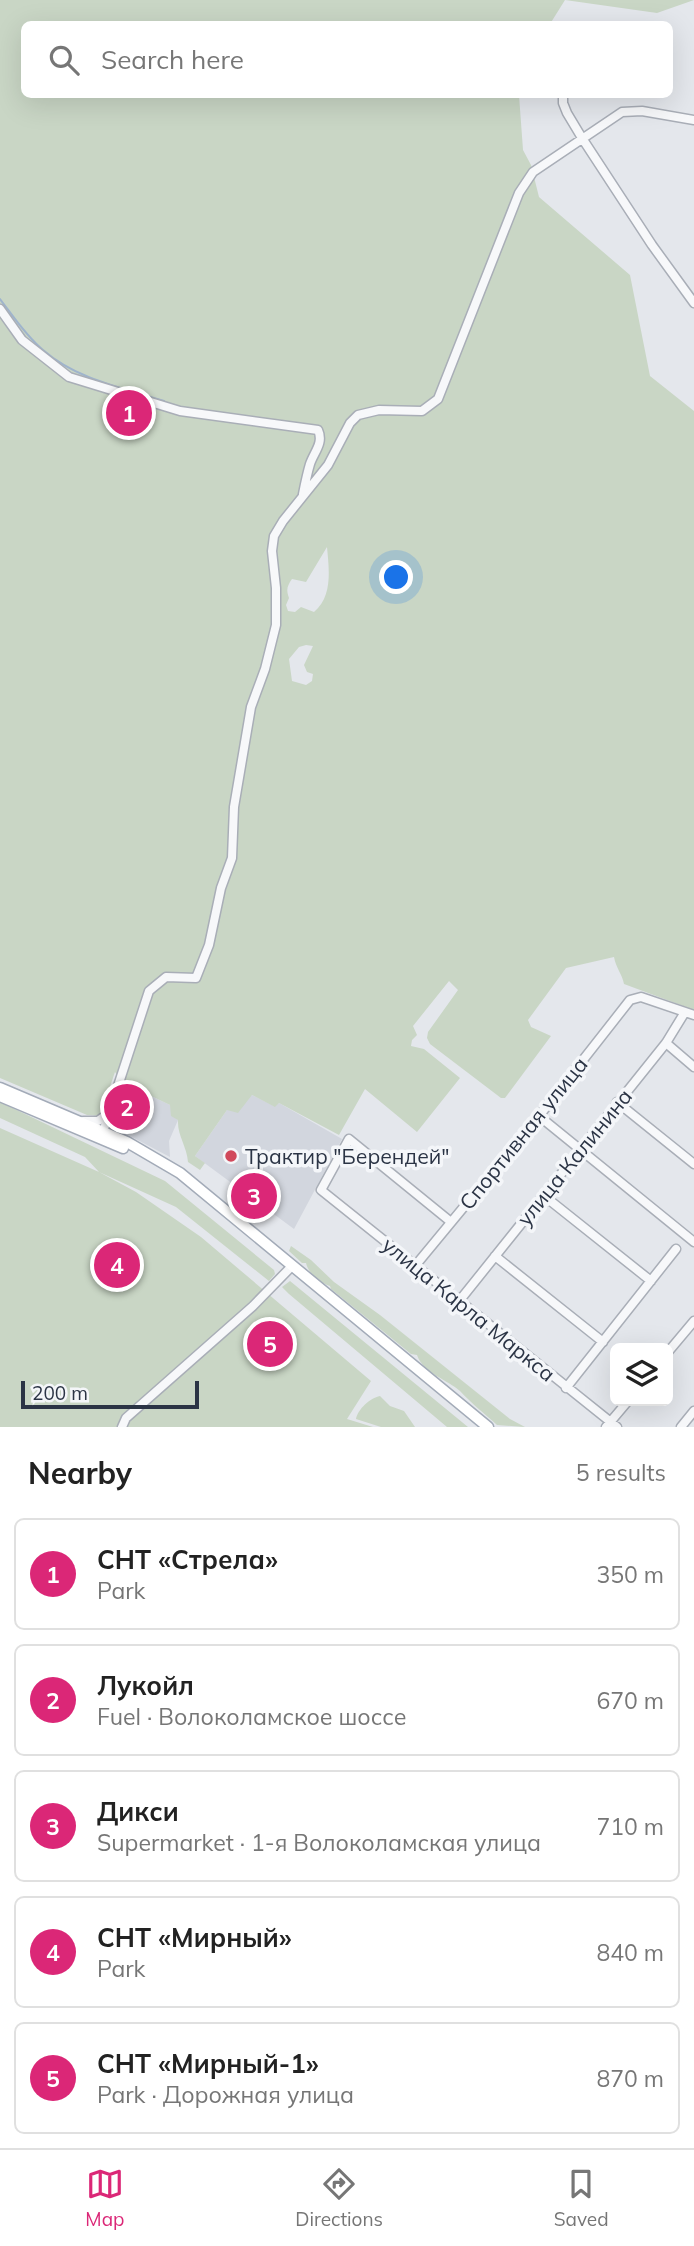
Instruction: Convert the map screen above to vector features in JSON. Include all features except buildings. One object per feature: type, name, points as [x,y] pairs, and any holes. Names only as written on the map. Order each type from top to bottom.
[{"type":"main road","points":[[0,1088],[76,1121],[183,1179],[478,1427]]},
{"type":"main road","points":[[0,1096],[102,1135]]},
{"type":"main road","points":[[290,1268],[488,1427]]},
{"type":"street","points":[[563,98],[567,113],[582,138],[652,245],[694,303]]},
{"type":"street","points":[[102,1135],[116,1085],[149,991],[166,977],[196,978],[209,945],[221,888],[232,858],[234,807],[251,706],[265,669],[276,625],[272,551],[274,536],[302,495],[328,465],[350,424],[358,415],[379,411],[422,411],[438,399],[519,193],[533,172],[616,114],[629,110],[694,120]]},
{"type":"street","points":[[0,309],[22,340],[69,377],[180,411],[318,430],[321,436],[302,495]]},
{"type":"street","name":"Спортивная улица","points":[[415,1266],[539,1116],[630,1000],[641,997],[690,1013]]},
{"type":"street","name":"улица Калинина","points":[[460,1300],[690,1013]]},
{"type":"street","points":[[666,1044],[694,1066]]},
{"type":"street","points":[[617,1102],[694,1164]]},
{"type":"street","points":[[76,1121],[98,1121],[109,1114]]},
{"type":"street","points":[[539,1116],[694,1242]]},
{"type":"street","name":"улица Карла Маркса","points":[[452,1222],[349,1139],[321,1190],[611,1425]]},
{"type":"street","points":[[543,1195],[651,1281]]},
{"type":"street","points":[[566,1388],[676,1249]]},
{"type":"street","points":[[495,1256],[603,1342]]},
{"type":"street","points":[[122,1427],[126,1418],[253,1306],[290,1268]]},
{"type":"street","points":[[673,1346],[694,1321]]},
{"type":"street","points":[[611,1425],[624,1406]]},
{"type":"street","points":[[681,1427],[693,1414]]},
{"type":"shaded area","points":[[122,1082],[170,1105],[178,1120],[169,1141],[170,1157],[109,1125]]},
{"type":"shaded area","points":[[252,1095],[274,1106],[279,1103],[342,1139],[294,1229],[195,1156],[227,1110]]},
{"type":"green space","points":[[0,0],[565,0],[552,21],[21,21],[21,98],[519,98],[523,150],[531,165],[539,197],[630,275],[650,376],[694,411],[694,1010],[624,984],[614,957],[566,968],[528,1020],[531,1027],[551,1036],[505,1098],[501,1098],[430,1044],[427,1038],[428,1032],[458,990],[449,981],[413,1026],[417,1035],[411,1046],[424,1049],[460,1078],[417,1132],[365,1089],[339,1135],[279,1103],[275,1107],[252,1095],[238,1113],[227,1110],[195,1156],[205,1163],[200,1170],[188,1162],[178,1120],[171,1116],[170,1105],[122,1082],[115,1072],[100,1116],[87,1115],[0,1078]],"holes":[[[327,547],[327,590],[320,606],[314,612],[301,607],[295,612],[288,611],[286,605],[290,581],[292,579],[306,582]],[[313,646],[304,665],[307,672],[313,674],[312,681],[306,685],[292,681],[289,659],[299,647]]]},
{"type":"green space","points":[[565,0],[694,0],[657,13]]},
{"type":"green space","points":[[0,1102],[165,1181],[274,1270],[275,1274],[269,1281],[176,1207],[99,1172],[85,1157],[0,1118]]},
{"type":"green space","points":[[0,1128],[99,1172],[136,1192],[201,1237],[371,1381],[347,1419],[373,1427],[0,1427]]},
{"type":"green space","points":[[291,1246],[510,1419],[525,1427],[497,1425],[460,1391],[425,1367],[417,1355],[411,1354],[330,1286],[315,1277],[306,1263],[302,1263],[289,1251]]},
{"type":"green space","points":[[290,1281],[468,1427],[447,1427],[289,1294],[282,1287]]},
{"type":"green space","points":[[380,1396],[390,1406],[404,1411],[415,1427],[381,1427],[356,1419],[365,1404]]},
{"type":"waterway","points":[[0,299],[31,339],[56,360],[100,382],[164,401]]},
{"type":"place","name":"СНТ «Стрела»","points":[[129,413]]},
{"type":"place","name":"Лукойл","points":[[127,1107]]},
{"type":"place","name":"Трактир \"Берендей\"","points":[[231,1156]]},
{"type":"place","name":"Дикси","points":[[254,1196]]},
{"type":"place","name":"СНТ «Мирный»","points":[[117,1265]]},
{"type":"place","name":"СНТ «Мирный-1»","points":[[270,1344]]}]
